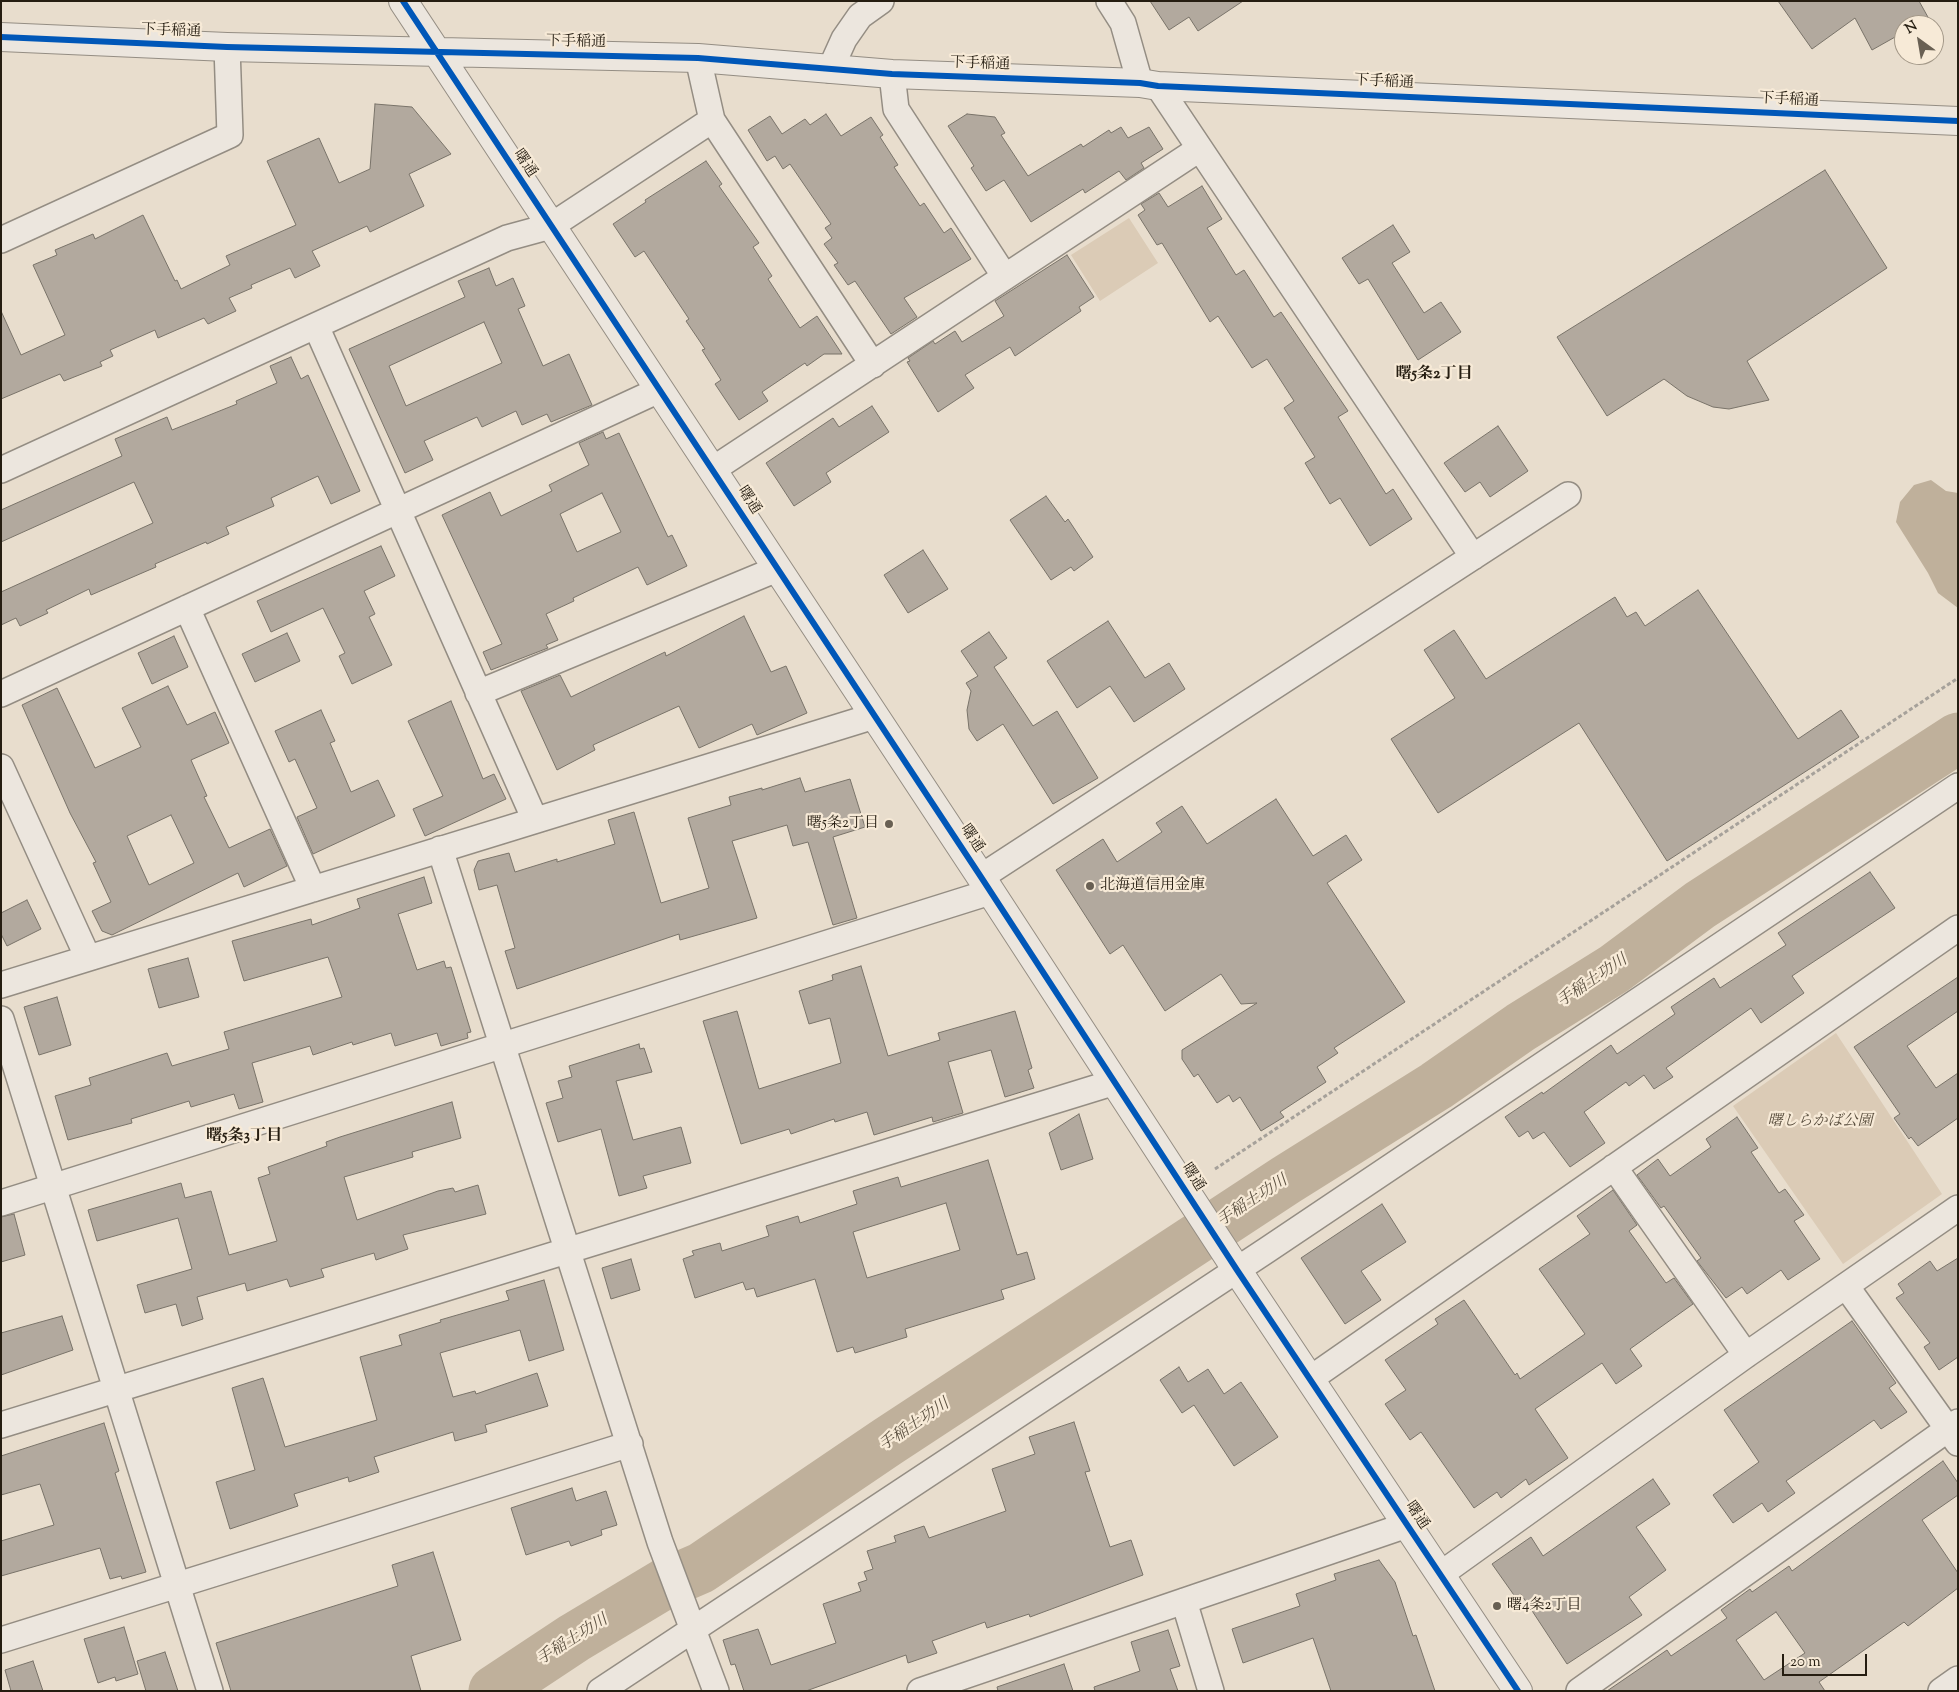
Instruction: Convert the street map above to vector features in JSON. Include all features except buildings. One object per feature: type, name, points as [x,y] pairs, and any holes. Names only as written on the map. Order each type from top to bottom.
[{"type":"street","name":"曙通","points":[[403,1],[986,884],[1232,1262],[1407,1525],[1442,1574],[1518,1691]]},
{"type":"street","points":[[830,70],[844,39],[860,16],[881,1]]},
{"type":"street","points":[[1109,1],[1123,23],[1149,84],[1199,150],[1473,557]]},
{"type":"street","name":"下手稲通","points":[[1,37],[227,47],[698,58],[892,74],[1958,121]]},
{"type":"street","points":[[1,240],[230,135],[227,47]]},
{"type":"street","points":[[698,58],[712,120],[873,365]]},
{"type":"street","points":[[892,74],[896,109],[1005,277]]},
{"type":"street","points":[[1,470],[507,238],[551,226],[712,120]]},
{"type":"street","points":[[712,470],[1199,150]]},
{"type":"street","points":[[316,326],[535,820]]},
{"type":"street","points":[[1,694],[659,390]]},
{"type":"street","points":[[1,1203],[504,1045],[986,884],[1568,495]]},
{"type":"street","points":[[478,693],[777,569]]},
{"type":"street","points":[[187,608],[313,889]]},
{"type":"street","points":[[1,985],[874,716]]},
{"type":"street","points":[[1,767],[88,958]]},
{"type":"street","points":[[600,1691],[1232,1262],[1958,786]]},
{"type":"street","points":[[440,850],[504,1045],[660,1542],[716,1691]]},
{"type":"street","points":[[1310,1379],[1958,928]]},
{"type":"street","points":[[1,1019],[118,1390],[210,1691]]},
{"type":"street","points":[[1,1425],[1115,1082]]},
{"type":"street","points":[[1614,1167],[1746,1355]]},
{"type":"street","points":[[1442,1574],[1746,1355],[1958,1208]]},
{"type":"street","points":[[1578,1691],[1955,1431],[1846,1286]]},
{"type":"street","points":[[1,1640],[630,1444]]},
{"type":"street","points":[[920,1691],[1407,1525]]},
{"type":"street","points":[[1184,1601],[1211,1691]]},
{"type":"street","points":[[1941,1691],[1958,1679]]},
{"type":"path","points":[[1215,1170],[1958,678]]},
{"type":"green space","points":[[1129,218],[1158,263],[1100,301],[1071,255]]},
{"type":"green space","name":"曙しらかば公園","points":[[1836,1033],[1942,1194],[1843,1264],[1733,1106]]},
{"type":"shaded area","points":[[1931,480],[1946,491],[1958,493],[1958,608],[1938,593],[1928,573],[1896,522],[1900,502],[1914,485]]},
{"type":"waterway","name":"手稲土功川","points":[[494,1691],[574,1638],[664,1584],[701,1568],[887,1442],[1286,1180],[1436,1086],[1521,1027],[1614,969],[1700,905],[1958,738]]},
{"type":"cycle path","points":[[403,1],[981,877],[1237,1270],[1518,1691]]},
{"type":"cycle path","points":[[1,37],[227,47],[698,58],[892,74],[1140,83],[1158,86],[1958,121]]},
{"type":"place","name":"曙5条2丁目","points":[[889,824]]},
{"type":"place","name":"北海道信用金庫","points":[[1090,886]]},
{"type":"place","name":"曙4条2丁目","points":[[1497,1606]]},
{"type":"district","name":"曙5条2丁目","points":[[1434,375]]},
{"type":"district","name":"曙5条3丁目","points":[[244,1137]]}]
